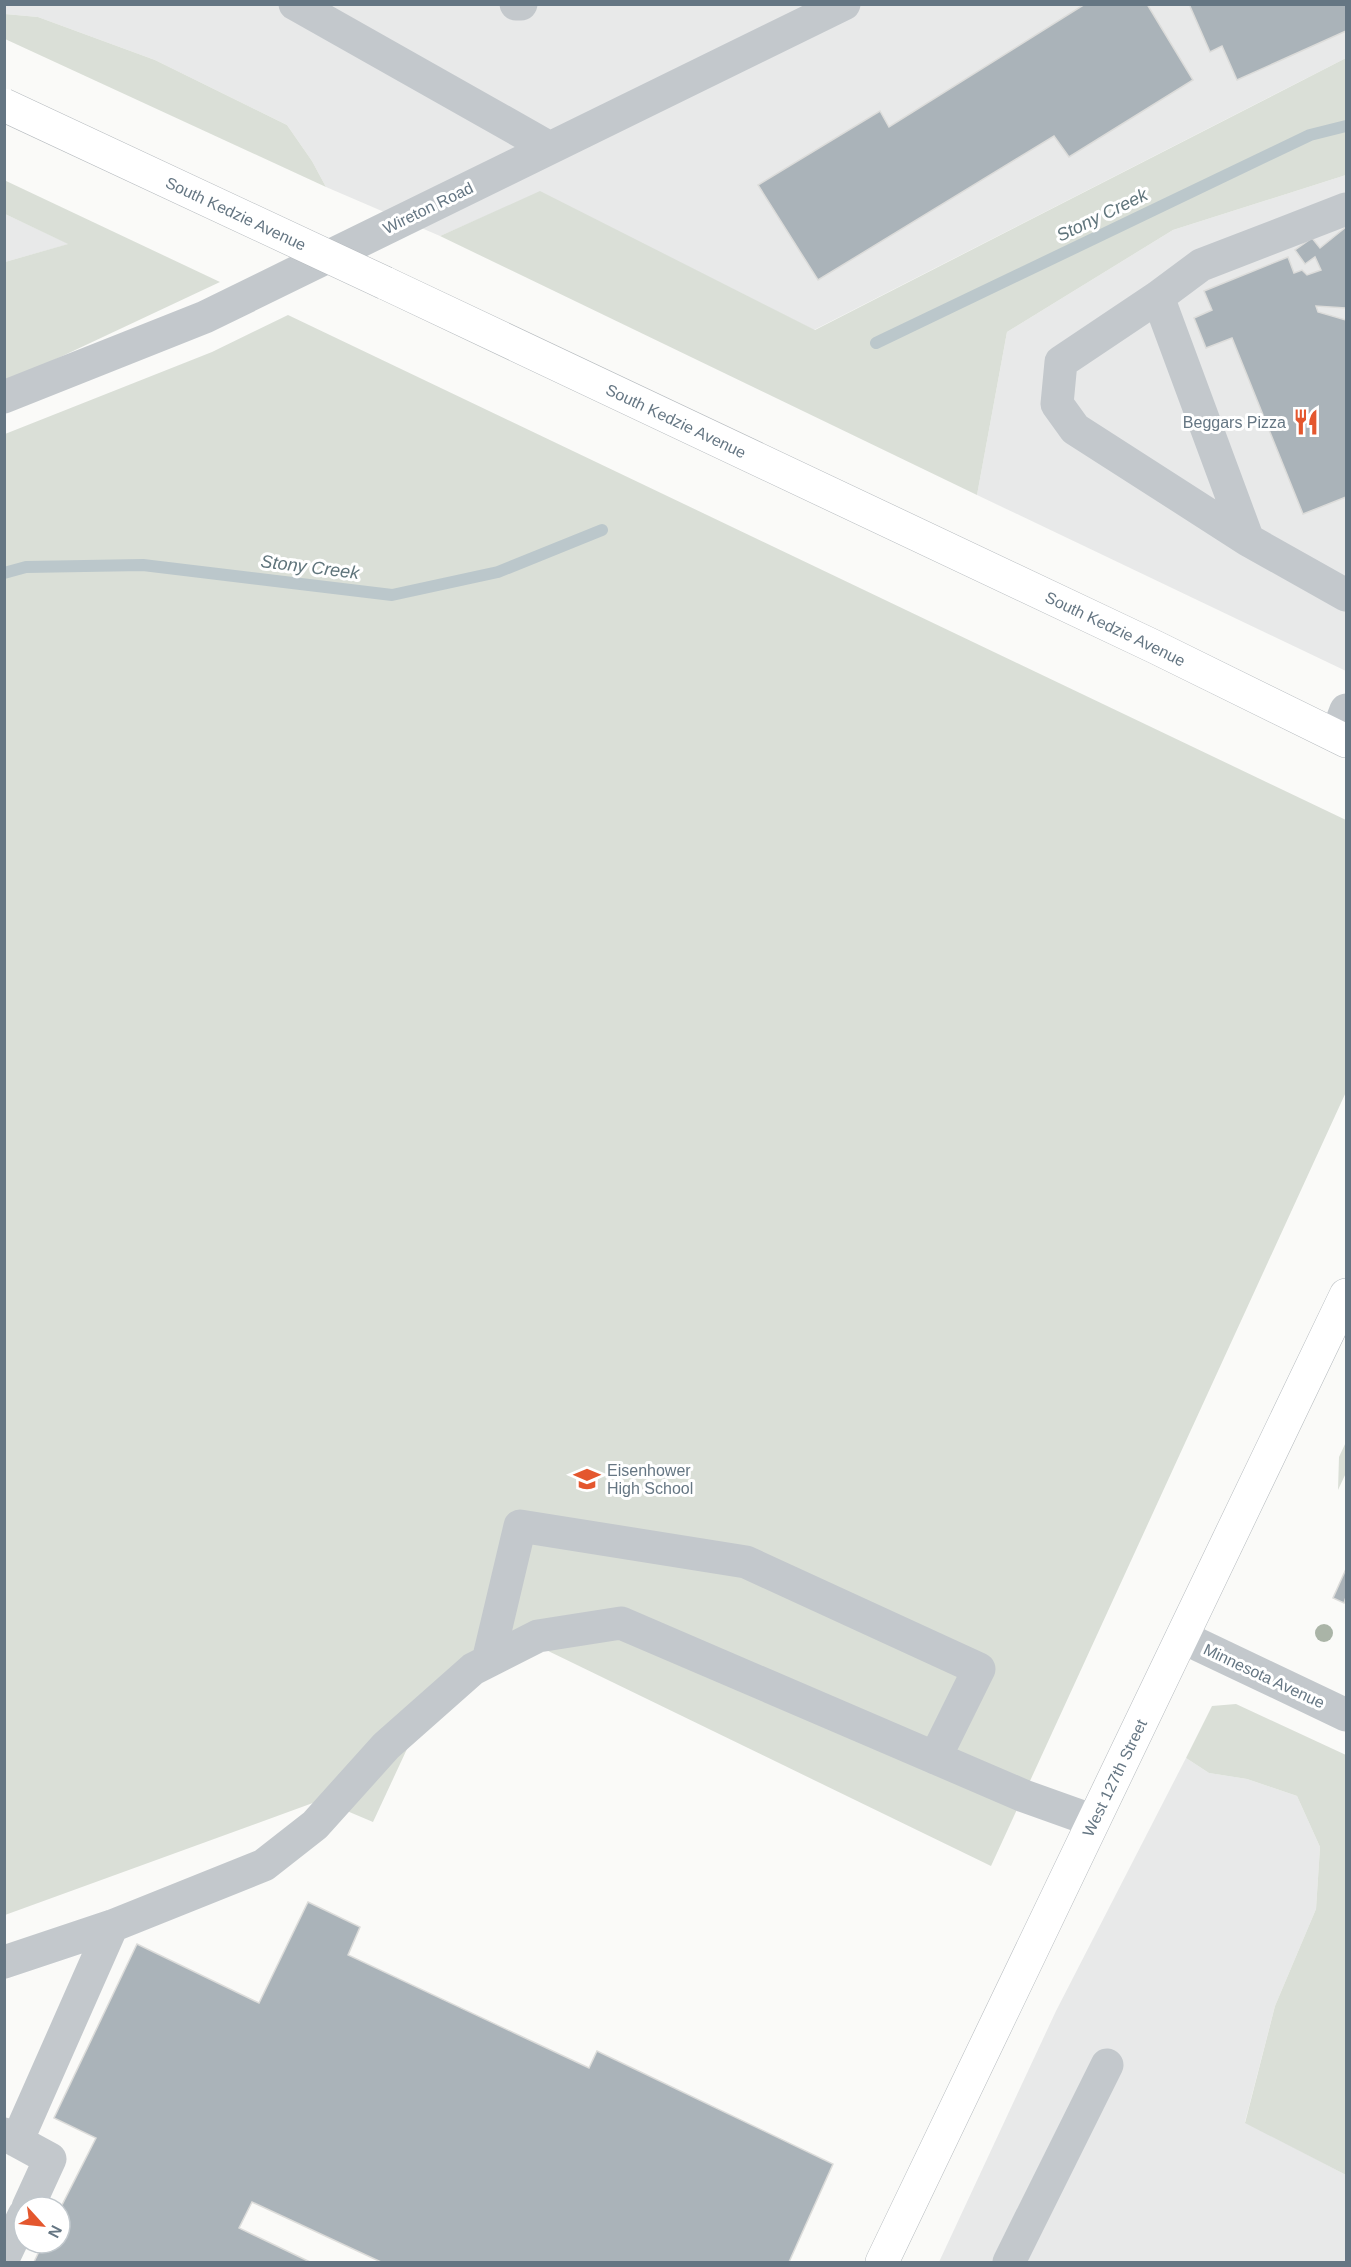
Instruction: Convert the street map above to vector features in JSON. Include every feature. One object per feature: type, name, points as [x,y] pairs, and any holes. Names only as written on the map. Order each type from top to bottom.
[{"type":"main road","name":"South Kedzie Avenue","points":[[4,105],[1155,647],[1343,729]]},
{"type":"main road","name":"West 127th Street","points":[[882,2262],[1347,1295]]},
{"type":"street","points":[[295,4],[550,148]]},
{"type":"street","points":[[516,4],[521,4]]},
{"type":"street","name":"Wireton Road","points":[[4,397],[205,317],[844,4]]},
{"type":"street","points":[[1347,209],[1201,265],[1158,297],[1060,362],[1058,404],[1075,429],[1248,540],[1347,595]]},
{"type":"street","points":[[1158,297],[1248,540]]},
{"type":"street","points":[[488,1661],[520,1526],[746,1562],[980,1669],[935,1758]]},
{"type":"street","points":[[4,1962],[112,1926],[264,1865],[315,1825],[386,1746],[473,1669],[538,1636],[621,1623],[1024,1796],[1094,1821]]},
{"type":"street","name":"Minnesota Avenue","points":[[1182,1637],[1347,1715]]},
{"type":"street","points":[[34,2195],[50,2159],[11,2137],[112,1926]]},
{"type":"street","points":[[1009,2262],[1107,2065]]},
{"type":"street","points":[[4,2257],[12,2240]]},
{"type":"shaded area","points":[[1346,4],[1346,58],[814,330],[540,192],[440,236],[326,187],[312,161],[287,125],[155,60],[38,17],[5,14],[4,5]]},
{"type":"shaded area","points":[[5,14],[38,17],[155,60],[287,125],[312,161],[326,187],[5,39]]},
{"type":"shaded area","points":[[1346,58],[1346,175],[1173,230],[1007,332],[977,495],[440,236],[540,191],[815,330]]},
{"type":"shaded area","points":[[1346,175],[1346,671],[977,495],[1007,332],[1173,230]]},
{"type":"shaded area","points":[[4,180],[220,282],[5,383],[5,262],[68,244],[5,214]]},
{"type":"shaded area","points":[[5,214],[69,244],[5,262]]},
{"type":"shaded area","name":"Eisenhower High School","points":[[288,315],[1346,820],[1346,1092],[991,1866],[542,1648],[427,1706],[373,1822],[321,1800],[5,1915],[5,434],[212,352]]},
{"type":"shaded area","points":[[1346,1442],[1346,1473],[1338,1490],[1339,1457]]},
{"type":"shaded area","points":[[1236,1704],[1346,1755],[1346,2175],[1245,2123],[1275,2006],[1316,1909],[1320,1847],[1297,1796],[1247,1779],[1209,1773],[1186,1758],[1212,1706]]},
{"type":"shaded area","points":[[1186,1758],[1209,1773],[1247,1779],[1297,1796],[1320,1847],[1316,1909],[1275,2006],[1245,2122],[1346,2175],[1346,2262],[939,2262],[1056,2011]]},
{"type":"building","points":[[1085,4],[1147,4],[1193,80],[1069,157],[1054,136],[818,280],[758,185],[880,111],[889,127]]},
{"type":"building","points":[[1189,4],[1346,4],[1346,31],[1237,80],[1222,46],[1210,52]]},
{"type":"building","name":"Beggars Pizza","points":[[1346,227],[1346,308],[1316,306],[1318,312],[1346,320],[1346,497],[1303,514],[1232,338],[1206,348],[1194,318],[1212,310],[1204,291],[1288,257],[1294,273],[1302,270],[1307,275],[1321,270],[1315,257],[1305,264],[1295,250],[1312,238],[1320,248]]},
{"type":"building","points":[[1346,1569],[1346,1597],[1344,1603],[1333,1598]]},
{"type":"building","points":[[308,1902],[360,1927],[348,1955],[589,2068],[597,2051],[833,2164],[789,2262],[381,2262],[252,2202],[239,2228],[310,2262],[34,2262],[37,2255],[72,2255],[72,2195],[67,2195],[96,2138],[54,2118],[137,1944],[259,2003]]},
{"type":"waterway","name":"Stony Creek","points":[[876,343],[1310,135],[1346,126]]},
{"type":"waterway","name":"Stony Creek","points":[[4,573],[26,567],[143,565],[392,595],[498,572],[602,530]]},
{"type":"place","name":"Beggars Pizza","points":[[1306,422]]},
{"type":"place","name":"Eisenhower High School","points":[[587,1479]]}]
